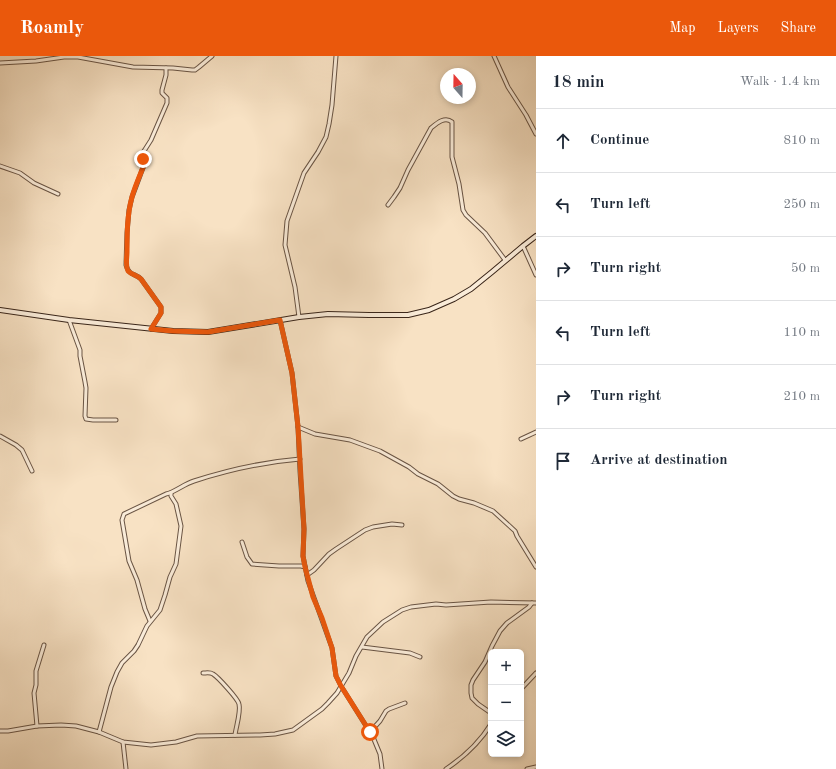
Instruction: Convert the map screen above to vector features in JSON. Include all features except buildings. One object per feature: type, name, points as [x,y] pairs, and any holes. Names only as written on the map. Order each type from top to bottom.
[{"type":"street","points":[[0,63],[78,57],[133,67],[195,70],[212,56]]},
{"type":"street","points":[[299,317],[295,287],[285,245],[287,221],[304,172],[318,152],[326,137],[332,105],[336,56]]},
{"type":"street","points":[[494,56],[508,86],[536,134]]},
{"type":"street","points":[[151,329],[161,313],[161,307],[141,279],[127,269],[127,233],[132,197],[144,165],[144,151],[151,140],[168,102],[167,98],[162,93],[166,68]]},
{"type":"street","points":[[388,205],[400,188],[431,128],[443,120],[450,120],[452,122],[452,157],[459,184],[463,210],[466,215],[486,233],[505,260]]},
{"type":"street","points":[[0,166],[20,173],[34,183],[58,194]]},
{"type":"street","points":[[0,310],[69,320],[151,329],[208,332],[299,317],[328,314],[408,315],[429,310],[472,289],[505,260],[536,236]]},
{"type":"street","points":[[523,246],[536,275]]},
{"type":"street","points":[[69,320],[80,350],[85,382],[86,402],[84,416],[86,419],[93,420],[116,420]]},
{"type":"street","points":[[280,320],[292,373],[298,427],[304,529],[303,556],[305,567],[313,597],[332,648],[336,676],[370,732],[380,754],[382,769]]},
{"type":"street","points":[[298,427],[315,434],[350,440],[375,448],[409,467],[418,474],[432,480],[453,496],[459,499],[474,502],[493,511],[515,531],[536,566]]},
{"type":"street","points":[[521,439],[536,432]]},
{"type":"street","points":[[0,436],[16,444],[22,450],[32,471]]},
{"type":"street","points":[[150,621],[147,616],[137,580],[129,561],[123,517],[124,514],[171,493],[190,482],[222,473],[300,459]]},
{"type":"street","points":[[99,732],[111,686],[122,663],[134,651],[150,621],[160,610],[167,585],[176,564],[181,526],[176,504],[171,496],[171,493]]},
{"type":"street","points":[[307,575],[314,570],[329,554],[365,530],[392,524],[402,526]]},
{"type":"street","points":[[242,542],[247,557],[252,564],[305,567]]},
{"type":"street","points":[[0,731],[37,726],[76,726],[99,732],[123,742],[151,745],[176,742],[197,736],[260,736],[293,730],[325,706],[333,698],[349,673],[367,637],[383,622],[402,610],[411,607],[436,604],[446,605],[491,602],[536,603]]},
{"type":"street","points":[[488,712],[472,698],[471,685],[473,680],[485,662],[500,631],[507,623],[529,607],[532,603]]},
{"type":"street","points":[[37,726],[34,693],[36,685],[36,671],[44,646]]},
{"type":"street","points":[[362,647],[410,654],[420,657]]},
{"type":"street","points":[[524,686],[536,672]]},
{"type":"street","points":[[203,673],[213,674],[238,702],[239,710],[235,735]]},
{"type":"street","points":[[370,732],[380,721],[386,711],[405,703]]},
{"type":"street","points":[[446,769],[472,748],[488,728]]},
{"type":"street","points":[[123,742],[126,769]]},
{"type":"street","points":[[527,769],[536,768]]},
{"type":"route","points":[[143,159],[144,165],[132,197],[127,233],[126,265],[129,272],[139,277],[146,285],[161,307],[161,313],[151,329],[208,332],[280,320],[292,373],[298,427],[304,529],[303,556],[308,581],[332,648],[336,676],[370,732]]}]
